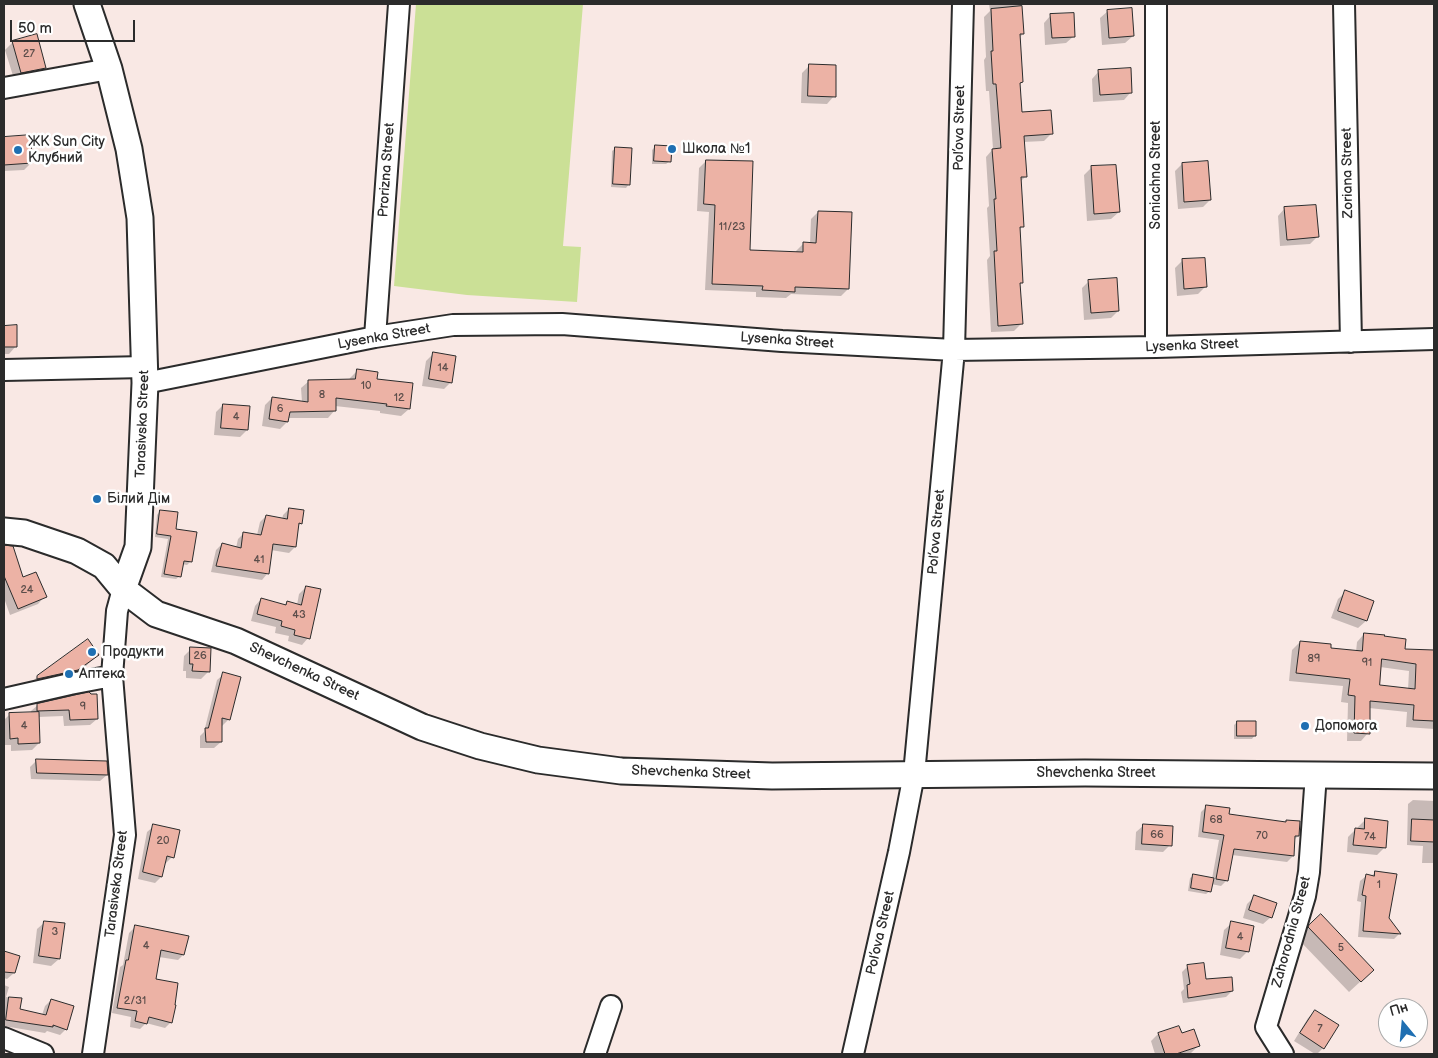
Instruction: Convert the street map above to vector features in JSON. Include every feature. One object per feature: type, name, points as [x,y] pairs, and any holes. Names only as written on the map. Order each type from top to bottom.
[{"type":"street","name":"Tarasivska Street","points":[[87,4],[108,69],[129,149],[140,218],[145,375],[138,547],[117,611],[112,676],[125,835],[93,1054]]},
{"type":"street","name":"Prorizna Street","points":[[375,337],[398,4]]},
{"type":"street","name":"Pol’ova Street","points":[[853,1054],[899,852],[914,774],[954,350],[962,4]]},
{"type":"street","name":"Soniachna Street","points":[[1156,4],[1156,347]]},
{"type":"street","name":"Zoriana Street","points":[[1344,4],[1351,342]]},
{"type":"street","points":[[4,88],[108,69]]},
{"type":"street","name":"Lysenka Street","points":[[4,370],[145,375],[453,325],[562,324],[782,341],[954,350],[1156,347],[1434,339]]},
{"type":"street","name":"Shevchenka Street","points":[[4,531],[24,533],[77,551],[104,566],[123,589],[156,614],[236,641],[422,727],[480,746],[538,760],[621,771],[772,776],[1085,773],[1434,776]]},
{"type":"street","points":[[4,700],[112,676]]},
{"type":"street","name":"Zahorodnia Street","points":[[1283,1054],[1266,1027],[1305,896],[1309,872],[1316,774]]},
{"type":"street","points":[[595,1054],[611,1006]]},
{"type":"street","points":[[4,1038],[43,1054]]},
{"type":"green space","points":[[416,4],[583,4],[563,246],[581,247],[577,302],[467,295],[394,286]]},
{"type":"building","points":[[1022,6],[1024,34],[1020,34],[1023,82],[1020,83],[1022,112],[1051,110],[1053,134],[1024,136],[1027,177],[1021,177],[1024,227],[1020,227],[1023,283],[1020,283],[1023,324],[998,326],[994,251],[997,251],[994,199],[996,199],[992,149],[1001,148],[996,84],[993,84],[991,9]]},
{"type":"building","points":[[1132,8],[1134,36],[1109,38],[1107,10]]},
{"type":"building","points":[[1074,13],[1075,37],[1052,38],[1050,14]]},
{"type":"building","points":[[37,34],[46,68],[21,73],[12,41]]},
{"type":"building","points":[[809,64],[836,65],[836,97],[808,96]]},
{"type":"building","points":[[1131,68],[1132,93],[1100,95],[1098,70]]},
{"type":"building","name":"ЖК Sun City Клубний","points":[[31,135],[32,163],[4,165],[4,137]]},
{"type":"building","points":[[655,145],[672,146],[671,162],[654,161]]},
{"type":"building","points":[[615,147],[632,148],[630,185],[613,184]]},
{"type":"building","points":[[706,160],[753,161],[750,250],[803,252],[803,242],[816,243],[818,211],[852,212],[849,289],[795,287],[795,292],[762,290],[763,286],[712,284],[715,205],[704,204]]},
{"type":"building","points":[[1208,161],[1211,200],[1184,202],[1182,163]]},
{"type":"building","points":[[1116,165],[1120,212],[1094,214],[1091,166]]},
{"type":"building","points":[[1316,205],[1319,237],[1287,240],[1284,207]]},
{"type":"building","points":[[1205,258],[1207,287],[1184,289],[1182,259]]},
{"type":"building","points":[[1117,278],[1119,311],[1091,313],[1088,280]]},
{"type":"building","points":[[17,325],[17,347],[4,347],[4,326]]},
{"type":"building","points":[[433,352],[456,356],[452,383],[429,379]]},
{"type":"building","points":[[357,369],[378,372],[377,379],[413,383],[410,409],[386,406],[387,404],[336,398],[336,411],[290,412],[288,422],[269,419],[272,397],[308,402],[308,380],[355,379]]},
{"type":"building","points":[[223,404],[250,406],[248,430],[221,428]]},
{"type":"building","points":[[289,508],[304,510],[302,524],[299,523],[296,547],[273,544],[269,574],[216,566],[222,543],[241,548],[243,532],[261,535],[266,515],[287,519]]},
{"type":"building","points":[[160,510],[178,512],[176,529],[197,532],[192,562],[184,561],[181,577],[164,574],[171,536],[157,534]]},
{"type":"building","points":[[4,545],[13,546],[23,577],[36,572],[47,597],[18,609],[4,576]]},
{"type":"building","points":[[306,586],[321,589],[310,639],[294,635],[295,630],[281,626],[282,621],[257,614],[261,598],[286,605],[287,601],[301,605]]},
{"type":"building","points":[[1345,590],[1374,601],[1367,621],[1338,611]]},
{"type":"building","points":[[1364,633],[1406,639],[1405,649],[1434,650],[1434,721],[1413,720],[1414,705],[1370,701],[1370,734],[1354,733],[1355,696],[1348,695],[1350,679],[1296,673],[1300,641],[1331,644],[1331,648],[1362,651]],"holes":[[[1382,659],[1416,664],[1415,689],[1380,685]]]},
{"type":"building","points":[[88,639],[99,655],[78,670],[37,679],[37,676]]},
{"type":"building","points":[[190,647],[211,648],[210,672],[192,671],[193,664],[190,664]]},
{"type":"building","points":[[223,672],[241,677],[230,720],[222,718],[222,742],[206,742],[205,728],[208,728]]},
{"type":"building","points":[[89,692],[97,694],[98,719],[70,720],[69,710],[37,711],[37,704]]},
{"type":"building","points":[[39,712],[40,743],[18,744],[18,738],[10,739],[9,713]]},
{"type":"building","points":[[1237,721],[1256,721],[1256,736],[1237,736]]},
{"type":"building","points":[[36,759],[107,761],[108,775],[37,773]]},
{"type":"building","points":[[1206,805],[1230,808],[1229,814],[1286,822],[1286,820],[1300,821],[1299,836],[1295,836],[1294,856],[1234,849],[1228,881],[1216,879],[1224,835],[1203,832]]},
{"type":"building","points":[[1365,818],[1388,821],[1386,848],[1353,845],[1355,828],[1364,829]]},
{"type":"building","points":[[1412,819],[1434,820],[1434,842],[1411,841]]},
{"type":"building","points":[[153,824],[180,830],[174,858],[167,856],[162,877],[143,872]]},
{"type":"building","points":[[1143,824],[1173,826],[1172,846],[1142,844]]},
{"type":"building","points":[[1375,871],[1397,874],[1389,918],[1401,934],[1363,931],[1366,896],[1362,895],[1366,874],[1374,876]]},
{"type":"building","points":[[1193,874],[1214,878],[1211,892],[1191,888]]},
{"type":"building","points":[[1254,895],[1277,903],[1272,918],[1249,910]]},
{"type":"building","points":[[1321,914],[1374,970],[1361,982],[1308,927]]},
{"type":"building","points":[[44,921],[65,923],[60,959],[39,956]]},
{"type":"building","points":[[1231,921],[1254,926],[1249,952],[1226,948]]},
{"type":"building","points":[[135,925],[189,936],[184,955],[161,950],[156,979],[178,983],[172,1023],[149,1017],[147,1024],[135,1021],[137,1011],[117,1008]]},
{"type":"building","points":[[4,951],[20,956],[15,973],[4,972]]},
{"type":"building","points":[[1204,963],[1206,979],[1232,977],[1233,991],[1188,998],[1187,985],[1190,984],[1187,965]]},
{"type":"building","points":[[9,997],[22,998],[20,1009],[46,1015],[51,999],[74,1006],[67,1030],[53,1025],[53,1027],[6,1020]]},
{"type":"building","points":[[1315,1010],[1339,1025],[1324,1049],[1300,1033]]},
{"type":"building","points":[[1179,1026],[1182,1033],[1194,1029],[1200,1046],[1176,1054],[1165,1054],[1158,1033]]},
{"type":"place","name":"Школа №1","points":[[672,149]]},
{"type":"place","name":"ЖК Sun City Клубний","points":[[18,150]]},
{"type":"place","name":"Білий Дім","points":[[97,499]]},
{"type":"place","name":"Продукти","points":[[92,652]]},
{"type":"place","name":"Аптека","points":[[69,674]]},
{"type":"place","name":"Допомога","points":[[1305,726]]}]
